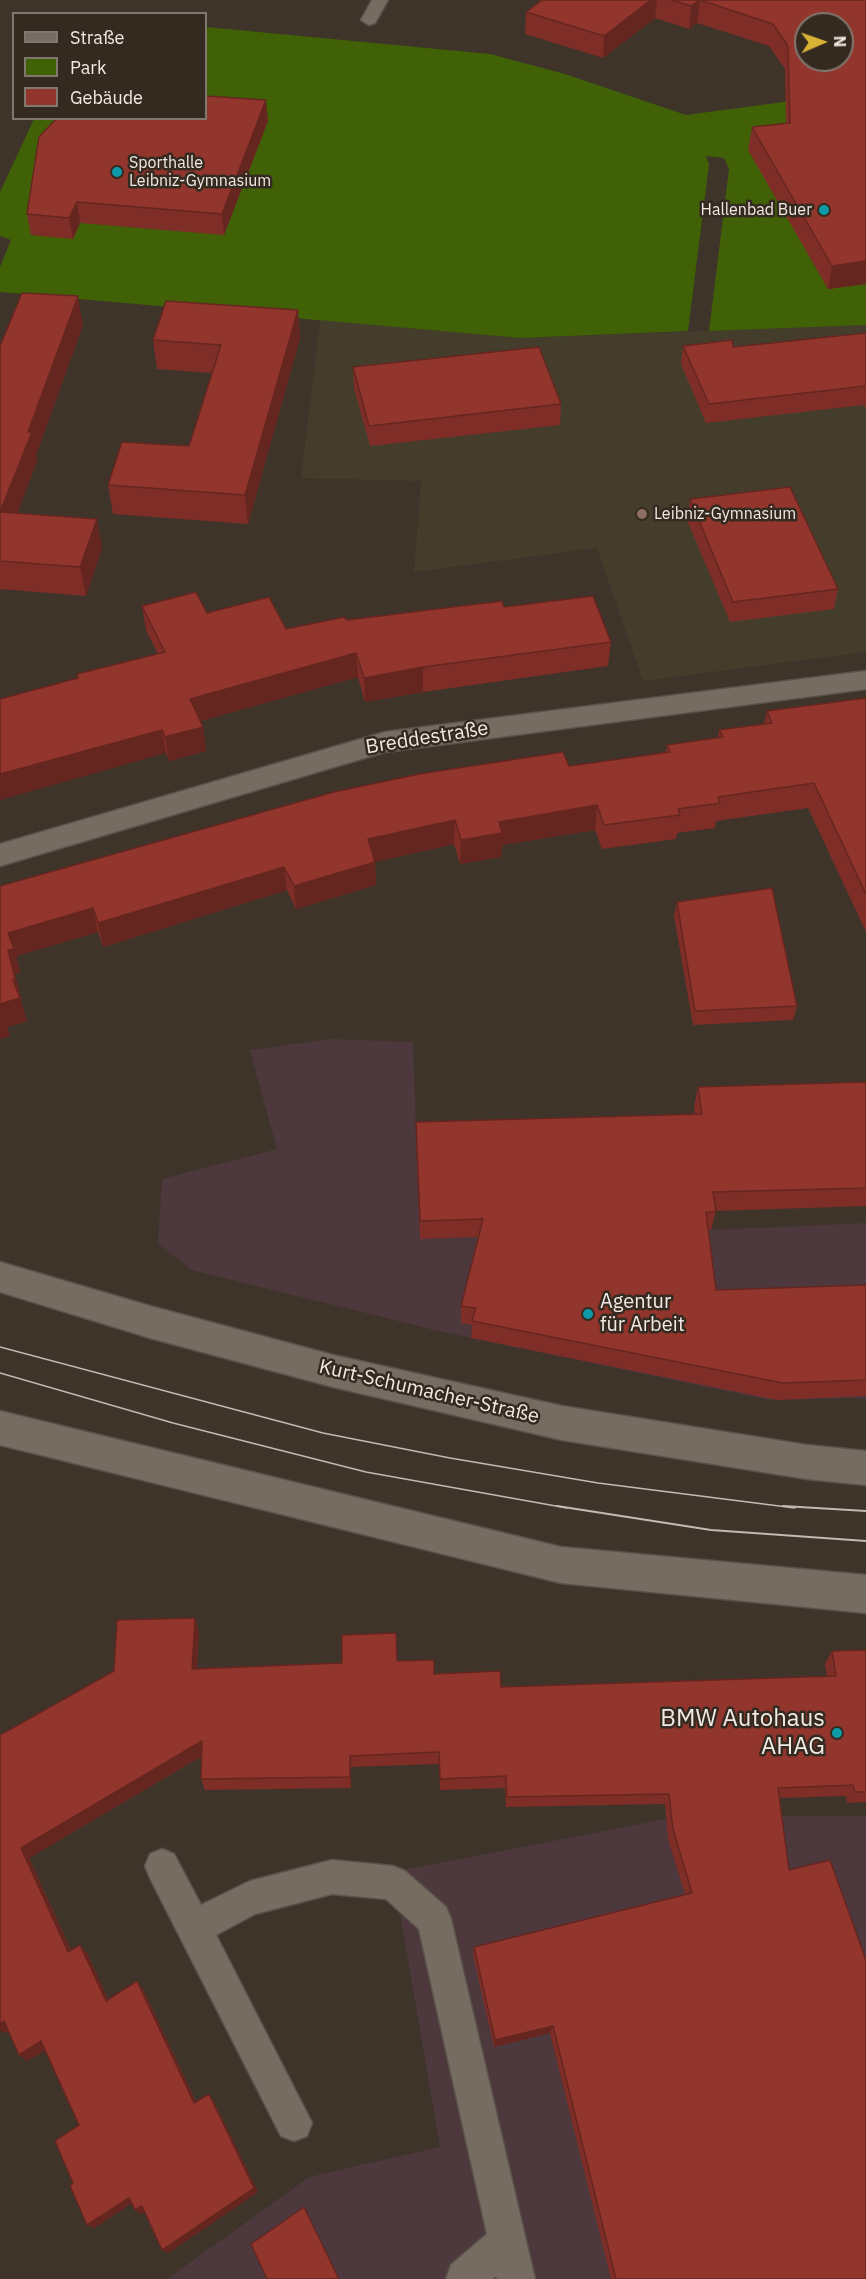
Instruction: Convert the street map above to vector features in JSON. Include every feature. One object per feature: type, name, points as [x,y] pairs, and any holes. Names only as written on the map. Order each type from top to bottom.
[{"type":"main road","name":"Breddestraße","points":[[0,855],[385,742],[866,680]]},
{"type":"main road","name":"Kurt-Schumacher-Straße","points":[[0,1277],[150,1322],[333,1371],[562,1423],[807,1462],[866,1468]]},
{"type":"main road","points":[[0,1428],[561,1565],[866,1594]]},
{"type":"lane","points":[[369,20],[380,0]]},
{"type":"lane","points":[[162,1866],[294,2123]]},
{"type":"lane","points":[[193,1928],[250,1898],[332,1877],[393,1883],[434,1919],[516,2279]]},
{"type":"lane","points":[[465,2279],[506,2242]]},
{"type":"shaded area","name":"Leibniz-Gymnasium","points":[[320,320],[521,338],[866,325],[866,652],[643,681],[597,548],[414,572],[421,481],[301,478]]},
{"type":"shaded area","points":[[332,1039],[413,1042],[420,1239],[866,1223],[866,1398],[769,1400],[434,1330],[192,1270],[158,1244],[162,1179],[277,1149],[250,1050]]},
{"type":"shaded area","points":[[725,1816],[866,1816],[866,2279],[167,2279],[309,2177],[440,2147],[393,1872],[666,1819]]},
{"type":"green space","points":[[207,27],[490,54],[565,74],[686,115],[866,91],[866,325],[709,331],[729,169],[724,158],[706,156],[709,164],[688,331],[521,338],[0,292],[0,267],[11,240],[0,236],[0,192],[34,120],[207,120]]},
{"type":"building","points":[[542,0],[651,0],[604,36],[526,12]]},
{"type":"building","points":[[672,0],[700,0],[691,6]]},
{"type":"building","points":[[700,0],[866,0],[866,261],[832,266],[752,127],[790,123],[788,46],[773,24]]},
{"type":"building","name":"Sporthalle Leibniz-Gymnasium","points":[[207,96],[266,100],[222,214],[77,202],[69,218],[27,214],[39,137],[55,120],[207,120]]},
{"type":"building","points":[[22,293],[78,296],[28,432],[32,432],[0,512],[0,346]]},
{"type":"building","points":[[166,301],[298,310],[245,495],[108,485],[122,442],[189,446],[221,345],[153,340]]},
{"type":"building","points":[[866,333],[866,386],[709,404],[683,346],[732,340],[733,347]]},
{"type":"building","points":[[539,347],[561,404],[369,426],[353,367]]},
{"type":"building","points":[[790,487],[838,589],[733,602],[690,499]]},
{"type":"building","points":[[0,512],[97,519],[80,567],[0,561]]},
{"type":"building","points":[[196,592],[207,613],[269,597],[286,629],[344,617],[347,620],[502,601],[504,607],[593,596],[611,642],[423,667],[364,678],[356,653],[190,699],[203,727],[165,737],[162,730],[0,774],[0,699],[78,678],[77,674],[165,652],[142,606]]},
{"type":"building","points":[[866,698],[866,894],[814,783],[718,797],[720,803],[678,809],[680,815],[604,825],[597,805],[499,822],[502,833],[461,840],[455,820],[368,839],[375,862],[294,886],[284,867],[98,923],[93,908],[8,933],[14,949],[8,950],[15,979],[13,980],[20,998],[0,1004],[0,886],[334,792],[419,774],[563,752],[569,766],[670,752],[667,745],[723,737],[719,730],[772,723],[767,711]]},
{"type":"building","points":[[772,888],[797,1006],[695,1011],[677,902]]},
{"type":"building","points":[[866,1082],[866,1188],[713,1192],[716,1212],[706,1212],[716,1290],[866,1285],[866,1380],[783,1383],[472,1321],[476,1308],[461,1306],[483,1219],[420,1221],[416,1122],[702,1114],[698,1087]]},
{"type":"building","points":[[195,1618],[192,1669],[342,1663],[342,1635],[396,1633],[397,1661],[434,1660],[434,1674],[500,1671],[501,1687],[836,1676],[832,1651],[866,1650],[866,1792],[855,1792],[853,1785],[778,1788],[789,1870],[830,1860],[866,1960],[866,2279],[616,2279],[553,2026],[495,2040],[474,1947],[692,1893],[673,1829],[669,1794],[507,1797],[506,1776],[440,1779],[439,1752],[350,1756],[350,1777],[201,1779],[202,1741],[21,1848],[68,1952],[80,1945],[106,2001],[137,1981],[194,2103],[209,2094],[254,2188],[162,2250],[142,2206],[135,2210],[129,2198],[87,2225],[70,2186],[73,2183],[55,2141],[79,2125],[41,2041],[19,2055],[4,2021],[0,2024],[0,1735],[114,1671],[117,1620]]},
{"type":"building","points":[[304,2207],[339,2279],[267,2279],[251,2244]]},
{"type":"tram line","points":[[0,1347],[323,1433],[450,1458],[598,1483],[795,1508]]},
{"type":"tram line","points":[[0,1373],[173,1423],[366,1472],[567,1508]]},
{"type":"tram line","points":[[557,1506],[711,1530],[866,1541]]},
{"type":"tram line","points":[[783,1506],[866,1511]]},
{"type":"place","name":"Sporthalle Leibniz-Gymnasium","points":[[117,172]]},
{"type":"place","name":"Hallenbad Buer","points":[[824,210]]},
{"type":"place","name":"Leibniz-Gymnasium","points":[[642,514]]},
{"type":"place","name":"Agentur für Arbeit","points":[[588,1314]]},
{"type":"place","name":"BMW Autohaus AHAG","points":[[837,1733]]}]
